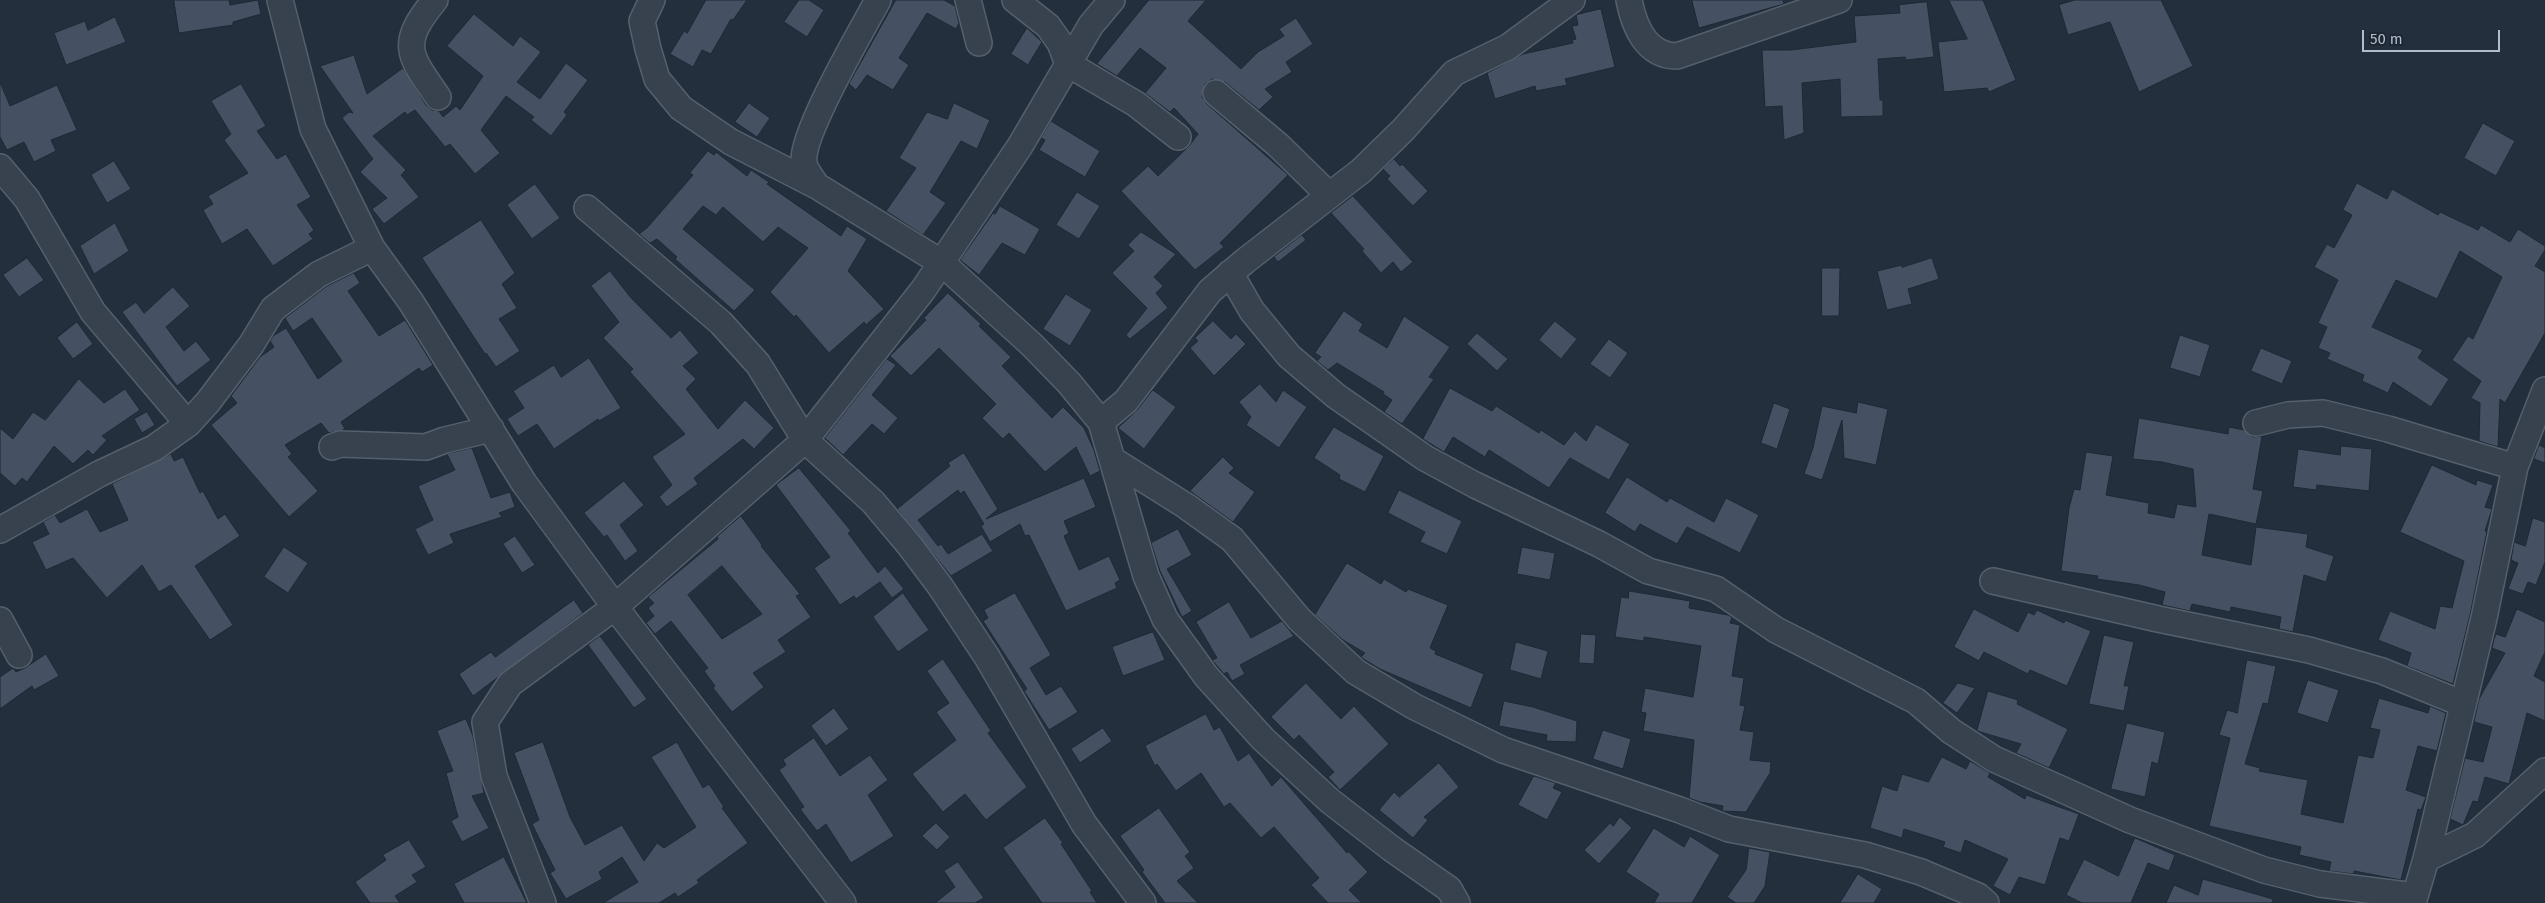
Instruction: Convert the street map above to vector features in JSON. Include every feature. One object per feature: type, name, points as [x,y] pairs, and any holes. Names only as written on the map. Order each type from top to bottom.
[{"type":"street","points":[[280,0],[313,129],[372,248],[411,302],[524,483],[615,607],[842,903]]},
{"type":"street","points":[[435,0],[415,27],[410,41],[412,57],[438,98]]},
{"type":"street","points":[[652,0],[642,21],[648,49],[657,79],[681,108],[731,142],[817,186],[942,263],[1038,351],[1069,383],[1101,422],[1146,576],[1166,619],[1206,676],[1263,739],[1330,801],[1392,849],[1449,888],[1457,903]]},
{"type":"street","points":[[817,186],[804,164],[805,146],[829,90],[878,0]]},
{"type":"street","points":[[968,0],[979,43]]},
{"type":"street","points":[[1015,0],[1048,26],[1060,44],[1068,64],[1136,104],[1178,137]]},
{"type":"street","points":[[543,903],[494,776],[485,722],[510,684],[615,607],[805,440],[923,290],[942,263],[1020,146],[1091,25],[1112,0]]},
{"type":"street","points":[[1101,422],[1126,402],[1210,291],[1230,273],[1375,157],[1454,73],[1508,47],[1572,0]]},
{"type":"street","points":[[1630,0],[1638,29],[1649,47],[1665,56],[1677,56],[1839,0]]},
{"type":"street","points":[[1216,93],[1278,145],[1329,195]]},
{"type":"street","points":[[0,168],[27,200],[93,312],[188,424]]},
{"type":"street","points":[[587,208],[721,324],[758,364],[805,440],[874,502],[940,586],[986,657],[1084,824],[1143,903]]},
{"type":"street","points":[[0,530],[99,474],[154,448],[188,424],[251,345],[273,309],[318,274],[372,248]]},
{"type":"street","points":[[1230,273],[1252,310],[1289,356],[1336,396],[1425,458],[1475,485],[1599,544],[1648,571],[1716,589],[1776,630],[1916,700],[1951,731],[1994,759],[2130,820],[2264,870],[2320,884],[2414,899],[2426,860],[2484,618],[2515,467],[2545,390]]},
{"type":"street","points":[[2256,423],[2288,415],[2322,413],[2388,429],[2515,467]]},
{"type":"street","points":[[332,447],[340,444],[426,447],[491,429]]},
{"type":"street","points":[[1113,460],[1186,506],[1232,539],[1300,618],[1356,672],[1415,707],[1503,750],[1729,829],[1865,855],[1921,872],[1978,896],[1986,903]]},
{"type":"street","points":[[1993,581],[2158,619],[2309,650],[2382,671],[2463,704]]},
{"type":"street","points":[[0,620],[19,655]]},
{"type":"street","points":[[2426,860],[2475,835],[2545,772]]},
{"type":"building","points":[[174,0],[229,0],[230,5],[258,0],[261,14],[233,22],[233,25],[179,33]]},
{"type":"building","points":[[706,0],[747,0],[733,20],[731,19],[711,54],[702,50],[693,67],[670,54],[684,31],[687,33]]},
{"type":"building","points":[[799,0],[809,0],[824,10],[807,37],[784,22]]},
{"type":"building","points":[[896,0],[944,0],[955,6],[959,23],[956,29],[927,13],[899,58],[909,65],[893,90],[867,75],[856,90],[849,84]]},
{"type":"building","points":[[1149,0],[1206,0],[1188,21],[1241,69],[1258,52],[1284,36],[1279,29],[1296,18],[1313,44],[1286,62],[1292,72],[1265,89],[1273,97],[1259,110],[1225,82],[1212,79],[1205,84],[1202,97],[1207,104],[1288,175],[1220,243],[1224,247],[1195,270],[1121,191],[1148,166],[1158,176],[1189,146],[1198,134],[1174,108],[1170,112],[1145,93],[1166,68],[1140,48],[1117,76],[1097,64]]},
{"type":"building","points":[[1692,0],[1783,0],[1784,4],[1699,28]]},
{"type":"building","points":[[1949,0],[1983,0],[2016,80],[1989,92],[1987,88],[1944,92],[1938,42],[1967,39]]},
{"type":"building","points":[[2075,0],[2161,0],[2193,66],[2139,92],[2110,22],[2068,35],[2059,5]]},
{"type":"building","points":[[1927,2],[1934,57],[1906,60],[1905,57],[1878,59],[1880,100],[1883,100],[1883,116],[1841,117],[1840,79],[1802,83],[1804,133],[1784,140],[1782,106],[1765,107],[1762,50],[1791,50],[1856,42],[1854,16],[1900,13],[1899,5]]},
{"type":"building","points":[[1601,9],[1615,67],[1565,79],[1567,85],[1536,91],[1535,86],[1495,99],[1487,73],[1523,54],[1573,43],[1572,40],[1576,39],[1572,26],[1578,25],[1576,15]]},
{"type":"building","points":[[474,14],[513,46],[520,36],[541,52],[517,82],[540,99],[566,63],[588,80],[564,112],[567,115],[551,136],[531,120],[534,117],[506,96],[481,130],[500,153],[475,174],[450,144],[445,147],[415,110],[407,115],[405,112],[373,136],[406,170],[401,175],[419,197],[384,224],[372,209],[387,198],[360,172],[373,159],[342,118],[349,112],[353,113],[320,66],[354,55],[367,94],[403,68],[426,105],[432,110],[439,111],[443,117],[456,106],[460,110],[483,76],[447,46]]},
{"type":"building","points":[[115,17],[126,42],[66,65],[54,33],[85,21],[88,30]]},
{"type":"building","points":[[1027,28],[1042,42],[1028,65],[1011,54]]},
{"type":"building","points":[[0,82],[10,106],[57,85],[77,130],[51,140],[56,151],[34,162],[24,142],[7,150],[0,137]]},
{"type":"building","points":[[241,84],[266,126],[257,131],[277,159],[286,154],[311,197],[297,205],[314,230],[309,234],[313,239],[273,266],[247,229],[222,244],[203,210],[213,204],[208,196],[248,173],[224,140],[231,134],[211,101]]},
{"type":"building","points":[[749,103],[770,118],[757,137],[735,122]]},
{"type":"building","points":[[954,103],[990,120],[977,149],[961,141],[930,192],[946,203],[923,235],[886,211],[916,168],[899,158],[927,112],[947,119]]},
{"type":"building","points":[[1051,121],[1100,151],[1085,177],[1039,150],[1045,140],[1041,138]]},
{"type":"building","points":[[2483,123],[2515,141],[2496,176],[2464,158]]},
{"type":"building","points":[[708,151],[714,155],[716,152],[747,176],[751,170],[769,182],[767,184],[841,236],[847,226],[867,239],[848,271],[884,309],[866,325],[864,322],[829,353],[796,315],[794,317],[770,292],[808,248],[778,227],[763,242],[723,207],[716,215],[703,206],[683,229],[755,290],[734,311],[675,259],[677,257],[657,239],[650,243],[639,234],[647,228],[693,175],[690,173]]},
{"type":"building","points":[[1394,159],[1400,166],[1402,164],[1428,191],[1413,206],[1387,179],[1390,176],[1383,169]]},
{"type":"building","points":[[114,161],[131,189],[107,203],[91,175]]},
{"type":"building","points":[[2357,183],[2387,199],[2392,189],[2438,215],[2440,212],[2478,230],[2481,225],[2510,242],[2518,229],[2545,246],[2545,250],[2535,266],[2545,272],[2545,333],[2505,403],[2500,399],[2498,447],[2479,441],[2480,403],[2471,398],[2481,381],[2452,360],[2468,336],[2473,339],[2502,277],[2460,251],[2437,299],[2396,280],[2372,327],[2423,350],[2418,358],[2449,379],[2431,407],[2393,382],[2388,393],[2362,381],[2364,375],[2327,359],[2330,353],[2318,348],[2327,327],[2318,323],[2338,280],[2314,267],[2327,244],[2334,248],[2352,215],[2343,210]]},
{"type":"building","points":[[535,184],[560,218],[532,239],[507,205]]},
{"type":"building","points":[[1077,192],[1100,206],[1079,239],[1056,225]]},
{"type":"building","points":[[1353,196],[1413,262],[1401,272],[1393,262],[1381,273],[1362,251],[1364,249],[1331,213]]},
{"type":"building","points":[[1000,206],[1040,229],[1025,255],[1002,243],[979,275],[960,260]]},
{"type":"building","points":[[481,220],[515,273],[502,284],[517,308],[499,319],[520,351],[496,367],[485,354],[422,258]]},
{"type":"building","points":[[115,223],[129,251],[94,274],[80,246]]},
{"type":"building","points":[[1141,232],[1176,254],[1154,277],[1163,286],[1156,293],[1168,308],[1130,339],[1126,335],[1147,308],[1112,273],[1134,251],[1128,245]]},
{"type":"building","points":[[1302,235],[1306,240],[1278,262],[1274,257]]},
{"type":"building","points":[[27,258],[44,280],[19,297],[3,275]]},
{"type":"building","points":[[1932,258],[1939,279],[1908,289],[1912,304],[1887,310],[1877,271],[1902,265],[1902,267]]},
{"type":"building","points":[[1822,268],[1840,268],[1839,316],[1822,316]]},
{"type":"building","points":[[610,271],[631,298],[671,338],[680,330],[699,353],[683,366],[696,379],[686,389],[718,429],[745,400],[774,428],[754,449],[743,439],[694,478],[698,484],[667,507],[659,497],[672,485],[652,457],[685,434],[630,372],[633,369],[603,338],[619,322],[591,286]]},
{"type":"building","points":[[354,273],[360,283],[348,291],[379,336],[405,320],[433,365],[422,372],[419,368],[341,422],[345,429],[329,433],[321,423],[285,445],[292,454],[288,457],[318,491],[289,517],[211,425],[237,403],[231,396],[260,357],[274,347],[270,341],[273,336],[286,328],[318,379],[342,361],[312,318],[293,331],[285,318],[327,286]]},
{"type":"building","points":[[173,287],[190,306],[166,327],[184,351],[196,341],[211,360],[177,386],[122,312],[136,302],[144,313]]},
{"type":"building","points":[[948,293],[981,324],[979,326],[1011,357],[1002,366],[1052,418],[1063,407],[1084,428],[1094,450],[1100,471],[1090,476],[1076,447],[1045,472],[1009,433],[1003,439],[982,418],[996,404],[939,348],[911,376],[890,356],[926,320],[924,318]]},
{"type":"building","points":[[1066,294],[1092,310],[1070,346],[1043,329]]},
{"type":"building","points":[[1344,311],[1363,324],[1359,331],[1387,348],[1404,316],[1450,347],[1429,377],[1434,379],[1402,424],[1384,412],[1392,400],[1383,394],[1384,392],[1337,363],[1328,370],[1317,361],[1321,357],[1315,353]]},
{"type":"building","points":[[1213,321],[1231,339],[1236,334],[1246,344],[1214,376],[1190,348],[1198,341],[1195,338]]},
{"type":"building","points":[[1555,321],[1577,339],[1561,359],[1539,340]]},
{"type":"building","points":[[77,322],[93,344],[73,359],[57,338]]},
{"type":"building","points":[[1477,333],[1508,359],[1497,371],[1467,344]]},
{"type":"building","points":[[2180,335],[2210,345],[2200,377],[2170,368]]},
{"type":"building","points":[[1609,339],[1628,353],[1610,378],[1590,364]]},
{"type":"building","points":[[2261,348],[2292,361],[2282,384],[2251,371]]},
{"type":"building","points":[[589,358],[621,408],[599,421],[598,419],[554,449],[537,424],[518,436],[507,419],[524,408],[513,391],[554,365],[561,377]]},
{"type":"building","points":[[887,359],[896,365],[872,395],[898,418],[884,434],[872,424],[843,455],[825,438]]},
{"type":"building","points":[[79,379],[104,403],[125,389],[140,410],[102,436],[107,440],[93,455],[88,450],[73,464],[54,446],[27,482],[22,478],[15,486],[0,473],[0,428],[13,439],[33,412],[45,420]]},
{"type":"building","points":[[1260,384],[1276,402],[1283,390],[1307,407],[1279,448],[1246,425],[1251,417],[1239,402]]},
{"type":"building","points":[[1450,388],[1492,411],[1496,406],[1539,433],[1541,430],[1564,445],[1575,431],[1586,441],[1596,424],[1630,444],[1609,480],[1570,458],[1549,488],[1489,450],[1485,457],[1453,437],[1444,452],[1423,439]]},
{"type":"building","points":[[1153,390],[1176,407],[1144,449],[1118,428],[1137,410]]},
{"type":"building","points":[[1858,402],[1888,409],[1876,465],[1844,458],[1842,420],[1822,480],[1804,474],[1813,448],[1822,406],[1856,413]]},
{"type":"building","points":[[1774,403],[1790,409],[1777,449],[1761,443]]},
{"type":"building","points":[[147,412],[155,425],[142,433],[134,419]]},
{"type":"building","points":[[2139,418],[2228,434],[2229,427],[2244,430],[2253,437],[2262,436],[2253,489],[2263,491],[2256,524],[2209,514],[2202,555],[2251,565],[2256,527],[2308,534],[2306,547],[2334,556],[2326,582],[2304,575],[2293,632],[2279,629],[2281,617],[2231,607],[2230,612],[2192,604],[2190,611],[2162,605],[2165,592],[2139,585],[2097,579],[2098,576],[2061,571],[2069,508],[2074,489],[2080,490],[2086,452],[2113,456],[2106,495],[2149,503],[2148,513],[2174,518],[2177,504],[2196,507],[2193,469],[2162,462],[2133,459]]},
{"type":"building","points":[[1334,427],[1384,456],[1365,492],[1339,479],[1340,475],[1314,458]]},
{"type":"building","points":[[2539,445],[2545,448],[2545,463],[2534,459]]},
{"type":"building","points":[[2341,446],[2372,449],[2369,491],[2317,485],[2316,490],[2293,487],[2298,449],[2340,455]]},
{"type":"building","points":[[472,448],[491,498],[510,492],[515,507],[499,513],[502,517],[450,534],[454,543],[428,555],[415,529],[433,520],[418,486],[455,470],[447,454]]},
{"type":"building","points":[[964,453],[998,509],[986,519],[1084,478],[1096,507],[1064,521],[1069,533],[1064,536],[1079,570],[1109,556],[1120,580],[1115,583],[1117,588],[1066,611],[1029,535],[1025,536],[1020,524],[990,542],[981,526],[984,524],[964,491],[960,494],[958,490],[918,520],[938,546],[941,544],[948,554],[982,534],[993,551],[951,576],[897,509],[950,466],[948,463]]},
{"type":"building","points":[[171,454],[174,461],[183,457],[200,493],[203,491],[218,519],[225,514],[240,536],[195,566],[233,625],[210,640],[171,585],[159,592],[142,565],[107,598],[73,558],[46,570],[32,542],[49,534],[43,522],[55,515],[60,523],[87,509],[100,532],[128,520],[112,484]]},
{"type":"building","points":[[1223,457],[1234,468],[1229,473],[1255,492],[1233,522],[1190,491]]},
{"type":"building","points":[[2432,465],[2476,485],[2477,480],[2493,485],[2485,507],[2492,509],[2485,531],[2487,531],[2470,615],[2453,684],[2407,666],[2411,653],[2378,640],[2390,611],[2435,629],[2440,606],[2452,608],[2464,561],[2400,532]]},
{"type":"building","points":[[799,468],[851,531],[848,533],[878,573],[885,566],[904,589],[892,598],[880,582],[856,599],[854,596],[840,605],[814,568],[830,557],[776,485]]},
{"type":"building","points":[[1627,477],[1667,502],[1670,498],[1714,522],[1726,498],[1759,515],[1740,553],[1687,527],[1677,544],[1640,524],[1635,532],[1605,513]]},
{"type":"building","points":[[624,481],[644,505],[620,525],[638,551],[625,561],[607,535],[604,537],[584,513]]},
{"type":"building","points":[[1399,490],[1462,521],[1447,554],[1420,542],[1425,532],[1388,513]]},
{"type":"building","points":[[741,516],[761,546],[800,594],[796,596],[811,617],[778,640],[786,652],[753,673],[764,687],[732,712],[713,688],[715,686],[704,671],[708,668],[671,621],[655,634],[646,623],[654,616],[648,608],[654,603],[648,597],[718,539],[717,537]],"holes":[[[722,566],[762,614],[722,639],[688,595]]]},
{"type":"building","points":[[2533,518],[2545,522],[2545,562],[2536,585],[2528,582],[2523,594],[2508,589],[2518,563],[2511,560],[2514,542],[2525,546]]},
{"type":"building","points":[[1178,529],[1192,555],[1167,569],[1192,611],[1182,617],[1160,571],[1151,543]]},
{"type":"building","points":[[515,536],[535,565],[522,573],[503,544]]},
{"type":"building","points":[[284,547],[308,563],[288,593],[264,577]]},
{"type":"building","points":[[1522,547],[1555,553],[1550,580],[1517,574]]},
{"type":"building","points":[[1347,563],[1381,584],[1384,579],[1406,592],[1408,589],[1448,605],[1430,648],[1436,651],[1435,654],[1484,674],[1471,708],[1380,669],[1361,657],[1365,653],[1343,640],[1315,615]]},
{"type":"building","points":[[1629,591],[1690,601],[1689,608],[1728,615],[1732,617],[1730,623],[1740,625],[1732,676],[1744,678],[1740,705],[1745,706],[1740,730],[1754,732],[1750,760],[1771,762],[1770,773],[1746,812],[1722,811],[1723,806],[1689,798],[1694,740],[1643,731],[1646,713],[1641,712],[1645,688],[1693,697],[1701,646],[1644,637],[1644,641],[1615,637],[1621,597],[1628,598]]},
{"type":"building","points":[[903,593],[929,630],[898,652],[873,617]]},
{"type":"building","points":[[1015,593],[1051,655],[1030,668],[1046,695],[1061,686],[1078,712],[1049,730],[1024,691],[1027,689],[983,621],[988,618],[984,610]]},
{"type":"building","points":[[574,600],[583,613],[473,696],[459,674],[491,652],[495,657]]},
{"type":"building","points":[[1229,602],[1251,638],[1282,621],[1294,636],[1240,665],[1245,674],[1232,681],[1227,672],[1224,674],[1212,660],[1217,658],[1196,622]]},
{"type":"building","points":[[1974,609],[2018,632],[2028,612],[2034,615],[2037,610],[2064,623],[2065,620],[2091,631],[2067,686],[2030,670],[2028,674],[1984,652],[1979,661],[1954,647]]},
{"type":"building","points":[[2517,609],[2545,622],[2545,652],[2534,676],[2545,682],[2545,721],[2527,713],[2509,784],[2485,777],[2478,802],[2473,801],[2463,825],[2450,819],[2465,758],[2483,762],[2492,727],[2474,722],[2479,699],[2505,653],[2492,648],[2494,639],[2496,634],[2505,637]]},
{"type":"building","points":[[1153,632],[1165,660],[1123,676],[1112,647]]},
{"type":"building","points":[[1581,634],[1596,635],[1594,664],[1579,663]]},
{"type":"building","points":[[2104,635],[2134,642],[2124,686],[2129,686],[2124,711],[2089,704]]},
{"type":"building","points":[[600,636],[647,699],[634,708],[588,645]]},
{"type":"building","points":[[1516,642],[1548,651],[1541,679],[1510,670]]},
{"type":"building","points":[[46,654],[59,676],[34,690],[32,686],[0,709],[0,677],[13,668],[16,672],[25,668]]},
{"type":"building","points":[[943,659],[991,731],[988,733],[1027,787],[986,820],[965,794],[943,812],[912,774],[956,740],[936,712],[949,703],[927,671]]},
{"type":"building","points":[[2247,660],[2276,666],[2268,704],[2263,703],[2245,764],[2260,768],[2259,771],[2308,780],[2301,814],[2343,823],[2358,755],[2373,758],[2380,730],[2370,728],[2379,698],[2428,713],[2430,706],[2446,713],[2437,751],[2418,746],[2406,790],[2426,797],[2421,810],[2418,809],[2401,880],[2354,871],[2354,874],[2329,871],[2331,862],[2299,855],[2301,847],[2209,826],[2230,738],[2219,735],[2227,710],[2237,713]]},
{"type":"building","points":[[2308,680],[2339,690],[2328,723],[2297,713]]},
{"type":"building","points":[[1306,683],[1341,719],[1354,706],[1389,744],[1340,790],[1328,777],[1334,772],[1299,735],[1294,740],[1271,717]]},
{"type":"building","points":[[1958,683],[1975,688],[1957,713],[1943,703]]},
{"type":"building","points":[[1988,691],[2018,700],[2017,704],[2068,729],[2049,768],[2016,753],[2021,744],[1977,731]]},
{"type":"building","points":[[1504,701],[1533,707],[1577,721],[1576,742],[1546,741],[1547,735],[1499,726]]},
{"type":"building","points":[[834,708],[849,729],[826,746],[811,726]]},
{"type":"building","points":[[1206,714],[1214,730],[1220,727],[1238,761],[1249,753],[1272,786],[1281,777],[1347,853],[1348,851],[1368,872],[1349,890],[1362,903],[1328,903],[1311,885],[1319,878],[1274,827],[1261,838],[1230,803],[1224,807],[1201,773],[1176,791],[1157,764],[1155,766],[1145,746]]},
{"type":"building","points":[[466,719],[473,736],[484,793],[472,796],[489,828],[462,842],[451,821],[458,817],[446,773],[453,771],[437,731]]},
{"type":"building","points":[[2127,723],[2165,732],[2158,764],[2152,762],[2145,797],[2111,789]]},
{"type":"building","points":[[1103,728],[1112,741],[1080,763],[1071,749]]},
{"type":"building","points":[[1603,730],[1631,739],[1623,769],[1593,759]]},
{"type":"building","points":[[814,738],[840,776],[870,755],[888,780],[868,795],[894,836],[851,863],[826,824],[817,831],[800,809],[804,807],[779,770],[786,765],[783,760]]},
{"type":"building","points":[[543,742],[570,817],[585,845],[622,825],[644,861],[657,843],[664,848],[696,827],[651,757],[677,742],[703,788],[709,784],[724,807],[722,808],[748,843],[697,880],[699,883],[678,897],[675,893],[659,903],[603,903],[638,882],[622,857],[599,872],[602,879],[566,899],[550,873],[555,870],[532,824],[539,820],[514,753]]},
{"type":"building","points":[[1942,757],[1966,769],[1970,761],[1990,773],[1988,777],[2025,799],[2026,795],[2079,814],[2069,841],[2060,838],[2045,885],[2019,877],[2010,895],[1993,886],[2008,859],[1965,840],[1961,853],[1943,847],[1945,842],[1904,829],[1902,838],[1870,828],[1882,786],[1897,791],[1902,774],[1928,782]]},
{"type":"building","points":[[1439,763],[1459,787],[1424,817],[1428,820],[1413,838],[1379,810],[1394,792],[1399,797]]},
{"type":"building","points":[[1534,776],[1556,783],[1553,788],[1562,792],[1547,820],[1518,805]]},
{"type":"building","points":[[1159,808],[1190,852],[1185,856],[1194,868],[1177,881],[1198,903],[1165,903],[1142,872],[1144,870],[1120,836]]},
{"type":"building","points":[[1620,817],[1632,828],[1599,864],[1584,850],[1610,823],[1613,826]]},
{"type":"building","points":[[1045,818],[1063,843],[1061,844],[1092,891],[1090,892],[1097,903],[1042,903],[1003,848]]},
{"type":"building","points":[[936,823],[950,837],[937,850],[922,836]]},
{"type":"building","points":[[1654,828],[1684,847],[1690,836],[1720,855],[1692,903],[1654,903],[1659,894],[1626,872]]},
{"type":"building","points":[[2135,838],[2175,855],[2169,871],[2148,863],[2131,903],[2082,903],[2066,895],[2084,859],[2118,876]]},
{"type":"building","points":[[409,840],[426,867],[412,875],[417,882],[395,896],[400,903],[370,903],[355,882],[386,860],[383,855]]},
{"type":"building","points":[[1749,848],[1770,852],[1765,886],[1754,903],[1736,903],[1727,897],[1746,870]]},
{"type":"building","points":[[504,857],[527,903],[464,903],[454,884]]},
{"type":"building","points":[[958,862],[984,898],[975,903],[935,903],[955,887],[944,871]]},
{"type":"building","points":[[1858,874],[1882,889],[1874,903],[1840,903]]},
{"type":"building","points":[[2203,879],[2273,899],[2272,903],[2166,903],[2174,885],[2198,895]]}]
